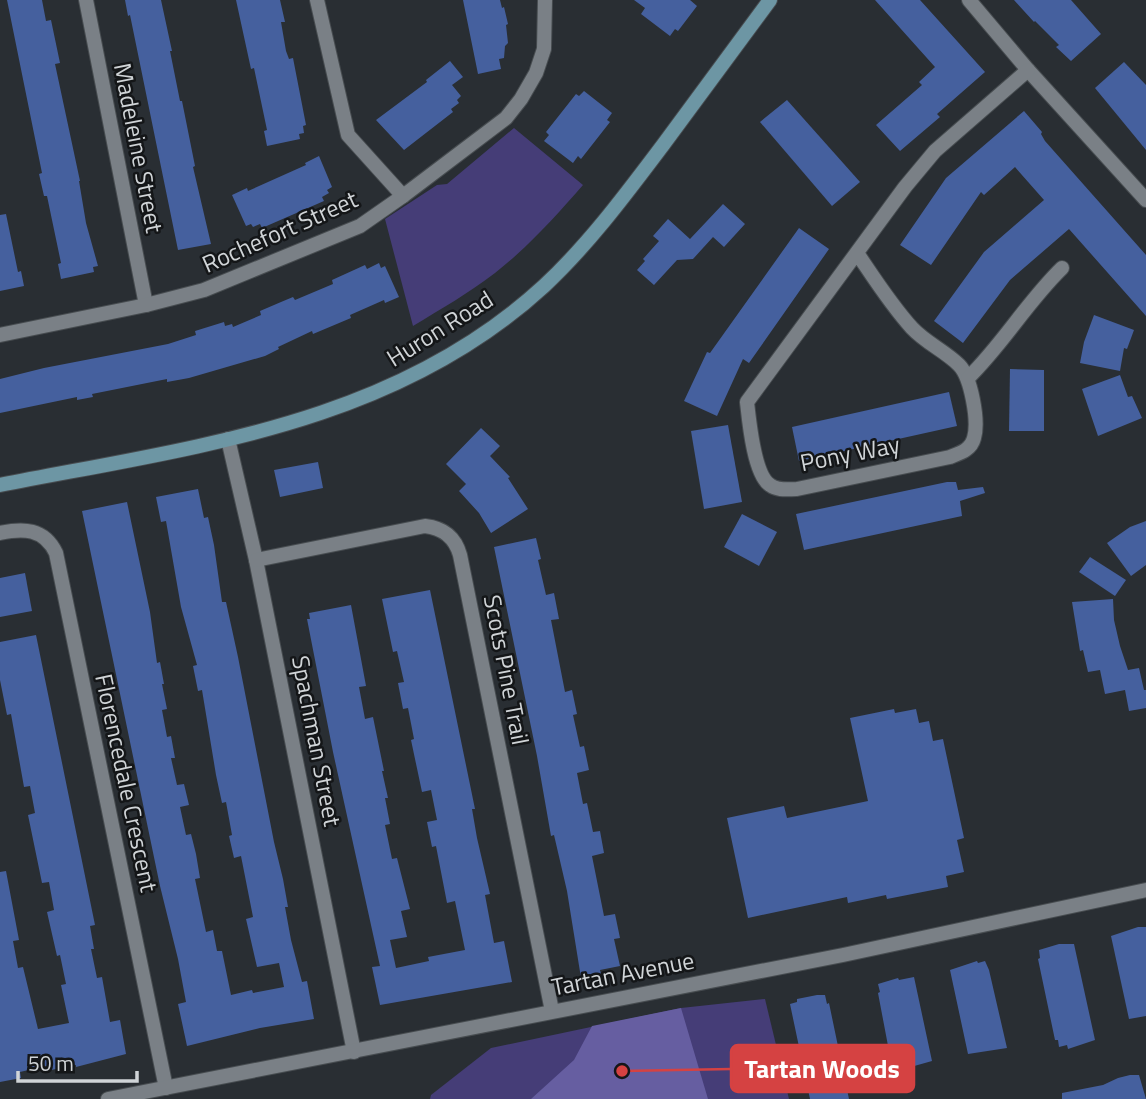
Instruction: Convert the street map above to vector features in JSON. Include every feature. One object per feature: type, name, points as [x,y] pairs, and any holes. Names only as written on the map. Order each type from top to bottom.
[{"type":"main road","name":"Huron Road","points":[[0,485],[229,439],[310,418],[378,393],[438,363],[484,335],[544,286],[608,218],[770,0]]},
{"type":"street","name":"Madeleine Street","points":[[86,0],[146,305]]},
{"type":"street","points":[[317,0],[348,135],[403,196]]},
{"type":"street","name":"Rochefort Street","points":[[0,335],[146,305],[204,290],[360,226],[506,118],[536,73],[544,49],[545,0]]},
{"type":"street","points":[[969,0],[1146,200]]},
{"type":"street","name":"Pony Way","points":[[968,378],[975,429],[974,439],[966,450],[950,457],[797,489],[780,489],[768,485],[762,475],[755,454],[747,402],[935,151],[1028,69]]},
{"type":"street","points":[[857,253],[913,328],[935,349],[958,364],[968,378],[990,357],[1040,289],[1062,268]]},
{"type":"street","name":"Spachman Street","points":[[229,439],[256,560],[354,1052]]},
{"type":"street","name":"Scots Pine Trail","points":[[256,560],[425,526],[442,531],[455,544],[460,555],[552,1011]]},
{"type":"street","name":"Florencedale Crescent","points":[[0,533],[20,529],[32,531],[46,539],[55,553],[166,1088]]},
{"type":"street","name":"Tartan Avenue","points":[[108,1099],[843,955],[1146,890]]},
{"type":"shaded area","points":[[514,128],[583,185],[541,231],[495,273],[413,326],[385,219],[437,185],[447,184]]},
{"type":"shaded area","points":[[765,999],[789,1099],[430,1099],[431,1095],[491,1048],[681,1008]]},
{"type":"shaded area","points":[[681,1008],[708,1099],[531,1099],[574,1060],[592,1026]]},
{"type":"building","points":[[7,0],[42,0],[46,21],[51,20],[60,63],[55,64],[80,181],[86,223],[98,266],[93,267],[94,272],[61,279],[58,264],[61,263],[47,196],[44,196],[39,174],[42,173]]},
{"type":"building","points":[[125,0],[161,0],[195,166],[193,167],[211,244],[178,250]]},
{"type":"building","points":[[236,0],[280,0],[285,22],[281,22],[286,51],[289,59],[293,58],[306,125],[303,126],[304,133],[299,134],[300,139],[267,146],[264,131],[267,130],[254,68],[251,69]]},
{"type":"building","points":[[463,0],[500,0],[502,8],[504,7],[508,43],[505,46],[504,58],[499,59],[501,69],[478,74]]},
{"type":"building","points":[[634,0],[690,0],[697,6],[678,31],[675,29],[670,36],[641,14],[645,8]]},
{"type":"building","points":[[875,0],[920,0],[985,72],[937,114],[940,117],[900,151],[876,125],[922,85],[919,82],[935,67]]},
{"type":"building","points":[[1014,0],[1071,0],[1101,34],[1071,61],[1056,47],[1059,45]]},
{"type":"building","points":[[450,61],[463,77],[452,85],[461,96],[457,100],[459,103],[451,109],[453,112],[404,150],[376,120]]},
{"type":"building","points":[[1124,62],[1146,85],[1146,150],[1095,88]]},
{"type":"building","points":[[584,91],[612,113],[607,120],[610,122],[581,159],[578,156],[573,163],[544,141],[549,135],[546,132],[576,94],[579,96]]},
{"type":"building","points":[[787,100],[860,182],[832,206],[760,122]]},
{"type":"building","points":[[1024,111],[1042,132],[1045,141],[1146,255],[1146,316],[1069,229],[1010,280],[963,343],[934,321],[984,252],[1044,200],[1015,167],[984,195],[981,192],[931,265],[900,245],[946,178]]},
{"type":"building","points":[[319,156],[332,187],[327,190],[329,193],[322,197],[324,201],[262,228],[260,224],[246,226],[232,195],[247,188],[248,191],[306,165],[305,163]]},
{"type":"building","points":[[723,204],[745,224],[724,247],[713,237],[693,259],[677,260],[654,285],[637,270],[659,241],[653,236],[668,219],[690,239]]},
{"type":"building","points":[[6,214],[18,272],[21,271],[24,286],[0,291],[0,215]]},
{"type":"building","points":[[799,228],[829,249],[749,363],[743,359],[717,416],[684,401],[707,352],[710,353]]},
{"type":"building","points":[[379,263],[381,268],[385,266],[399,297],[385,303],[384,300],[313,334],[312,331],[265,356],[189,378],[167,382],[167,379],[92,394],[93,397],[77,400],[77,397],[0,413],[0,379],[168,344],[196,335],[195,331],[224,322],[225,326],[232,324],[233,327],[261,315],[260,311],[333,284],[332,280],[365,265],[367,269]]},
{"type":"building","points":[[1094,315],[1134,330],[1127,349],[1124,348],[1120,371],[1080,363]]},
{"type":"building","points":[[1010,369],[1044,370],[1044,431],[1009,431]]},
{"type":"building","points":[[1120,375],[1128,397],[1132,396],[1142,418],[1098,436],[1082,389]]},
{"type":"building","points":[[949,392],[957,426],[799,461],[792,427]]},
{"type":"building","points":[[728,425],[742,502],[704,509],[691,431]]},
{"type":"building","points":[[481,428],[500,446],[490,456],[510,477],[508,478],[528,509],[491,533],[479,513],[459,491],[466,484],[446,464]]},
{"type":"building","points":[[318,462],[323,488],[280,497],[274,470]]},
{"type":"building","points":[[956,482],[958,490],[983,487],[985,493],[960,501],[962,516],[804,550],[796,514]]},
{"type":"building","points":[[198,489],[204,518],[208,517],[222,602],[226,602],[238,657],[283,879],[291,940],[302,982],[307,981],[314,1019],[260,1028],[187,1046],[178,1004],[186,1002],[178,959],[160,886],[82,511],[127,502],[150,612],[157,663],[160,662],[164,684],[167,709],[162,710],[167,737],[171,736],[175,758],[171,758],[177,785],[184,784],[189,805],[180,807],[186,835],[191,834],[196,854],[200,878],[195,879],[206,932],[213,930],[217,951],[222,951],[231,995],[252,990],[253,993],[284,987],[279,963],[257,967],[246,919],[253,917],[241,856],[234,858],[226,802],[222,803],[202,690],[198,691],[193,666],[197,665],[181,607],[166,521],[161,522],[156,497]]},
{"type":"building","points":[[742,514],[777,532],[759,566],[724,547]]},
{"type":"building","points":[[1146,521],[1146,565],[1131,576],[1107,543],[1130,527]]},
{"type":"building","points":[[536,538],[546,595],[554,593],[559,619],[551,620],[565,692],[572,690],[577,714],[573,715],[580,747],[584,746],[589,770],[577,773],[583,804],[587,803],[593,832],[600,831],[604,853],[592,856],[604,916],[615,914],[620,938],[614,939],[620,966],[581,978],[567,891],[554,835],[551,836],[494,547]]},
{"type":"building","points":[[1090,557],[1126,580],[1115,596],[1079,572]]},
{"type":"building","points":[[25,573],[32,611],[0,617],[0,578]]},
{"type":"building","points":[[430,590],[475,809],[472,809],[490,894],[485,895],[494,943],[504,941],[512,982],[380,1005],[372,967],[380,966],[307,619],[310,619],[309,613],[351,605],[366,686],[359,687],[365,719],[373,717],[384,771],[390,824],[385,825],[392,859],[397,858],[410,909],[401,911],[407,937],[390,940],[396,968],[429,961],[428,957],[465,950],[455,901],[447,903],[436,846],[432,847],[427,822],[437,820],[431,790],[422,792],[411,740],[414,739],[408,708],[403,709],[398,683],[404,682],[397,651],[393,652],[382,599]]},
{"type":"building","points":[[1113,599],[1114,620],[1120,646],[1128,670],[1139,668],[1146,690],[1146,708],[1129,711],[1125,690],[1105,694],[1100,670],[1088,672],[1083,650],[1080,651],[1072,602]]},
{"type":"building","points":[[36,635],[95,925],[90,926],[97,978],[102,977],[110,1022],[120,1020],[126,1054],[76,1067],[51,1070],[50,1065],[20,1072],[21,1078],[0,1082],[0,872],[6,871],[19,940],[13,941],[18,968],[23,967],[38,1029],[69,1023],[61,985],[66,984],[47,912],[54,910],[49,882],[42,883],[28,815],[35,813],[30,786],[24,787],[11,714],[7,715],[0,680],[0,642]]},
{"type":"building","points":[[894,709],[895,713],[916,709],[919,723],[929,721],[933,741],[943,739],[964,838],[957,840],[964,872],[946,876],[948,887],[887,899],[886,895],[848,903],[847,897],[748,918],[727,818],[784,806],[787,818],[868,801],[850,718]]},
{"type":"building","points":[[1146,927],[1146,1016],[1129,1019],[1111,936]]},
{"type":"building","points":[[1059,944],[1074,944],[1095,1040],[1068,1049],[1067,1045],[1059,1047],[1058,1040],[1055,1040],[1038,959],[1039,950]]},
{"type":"building","points":[[985,961],[989,970],[1007,1048],[968,1054],[950,970]]},
{"type":"building","points":[[914,977],[932,1061],[893,1072],[878,984]]},
{"type":"building","points":[[825,995],[827,1004],[829,1003],[849,1099],[810,1099],[790,1004],[797,1002],[797,999]]},
{"type":"building","points":[[1130,1075],[1139,1075],[1146,1099],[1062,1099],[1062,1093],[1103,1085]]},
{"type":"place","name":"Tartan Woods","points":[[622,1071]]}]
